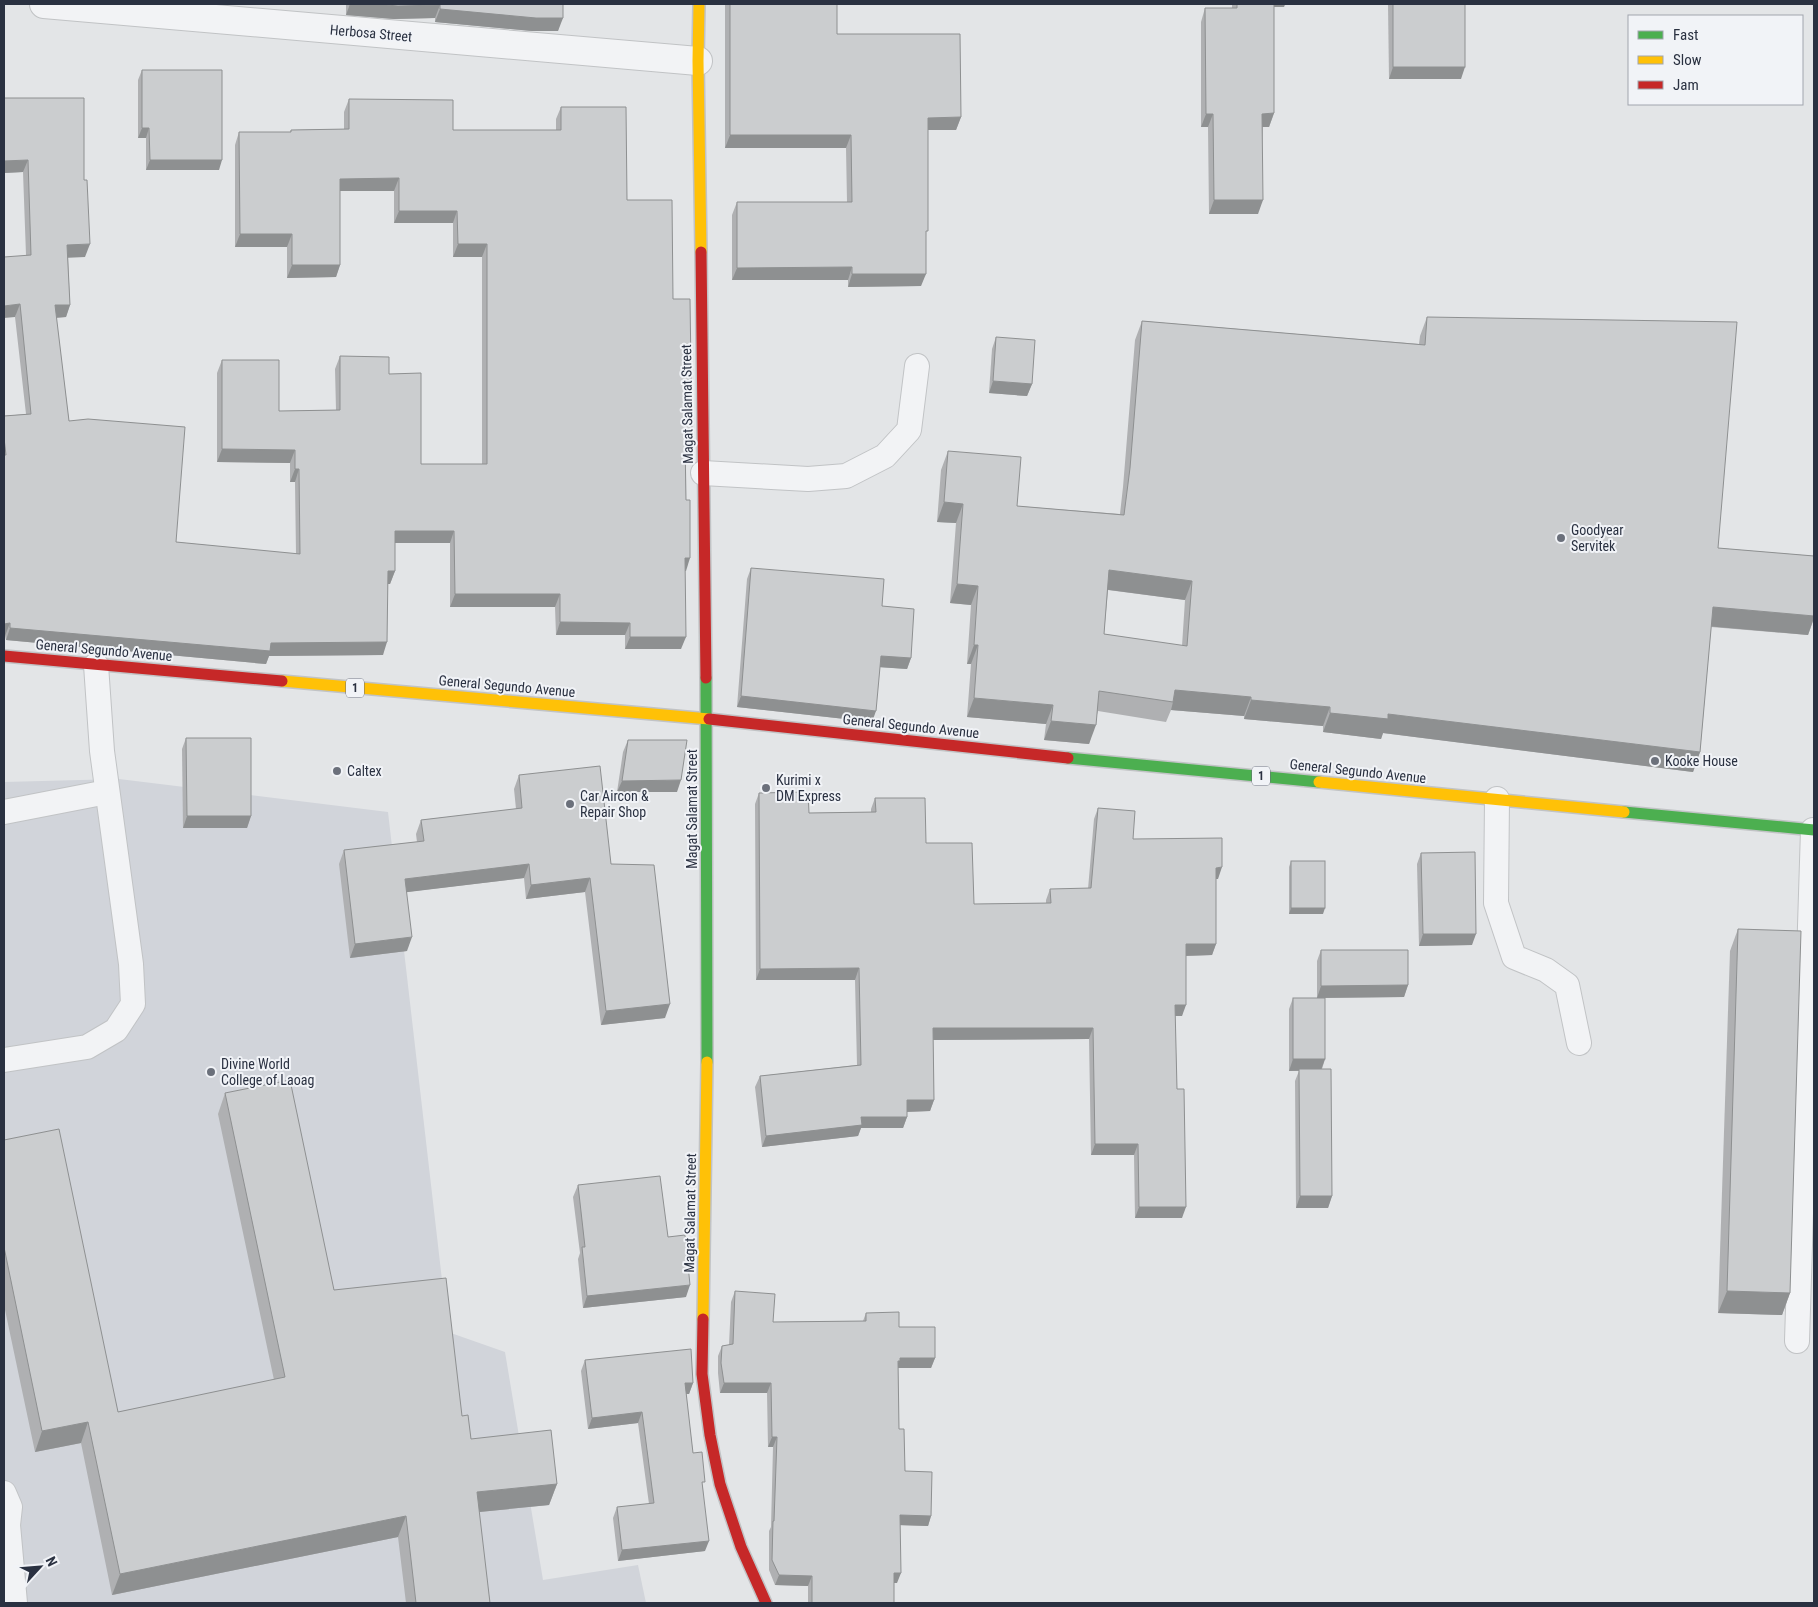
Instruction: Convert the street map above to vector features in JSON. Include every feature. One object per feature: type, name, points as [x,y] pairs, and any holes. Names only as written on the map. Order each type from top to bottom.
[{"type":"main road","name":"Magat Salamat Street","points":[[699,4],[698,62],[707,719],[707,1069],[702,1374],[710,1435],[720,1484],[741,1547],[766,1603]]},
{"type":"main road","name":"General Segundo Avenue","points":[[4,656],[707,719],[1016,753],[1814,830]]},
{"type":"street","name":"Herbosa Street","points":[[44,4],[698,62]]},
{"type":"lane","points":[[703,473],[808,479],[846,476],[885,456],[909,430],[917,366]]},
{"type":"lane","points":[[4,1060],[87,1047],[116,1030],[133,1004],[131,964],[107,792],[96,665]]},
{"type":"lane","points":[[4,812],[107,792]]},
{"type":"lane","points":[[1497,799],[1496,903],[1514,957],[1546,970],[1567,985],[1579,1043]]},
{"type":"lane","points":[[1798,1341],[1814,830]]},
{"type":"lane","points":[[4,1493],[10,1507],[6,1525],[15,1603]]},
{"type":"shaded area","name":"Divine World College of Laoag","points":[[119,779],[388,812],[448,1332],[505,1352],[543,1580],[638,1565],[646,1603],[4,1603],[4,782]]},
{"type":"building","points":[[375,4],[563,4],[563,18],[536,18],[440,9],[440,5],[398,6]]},
{"type":"building","points":[[730,4],[837,4],[837,34],[960,34],[961,117],[928,118],[926,274],[852,274],[852,267],[737,268],[737,202],[852,202],[851,135],[730,135]]},
{"type":"building","points":[[1237,4],[1274,4],[1274,113],[1262,114],[1263,200],[1214,200],[1213,114],[1206,114],[1205,8],[1237,8]]},
{"type":"building","points":[[1393,4],[1465,4],[1465,67],[1393,67]]},
{"type":"building","points":[[142,70],[222,70],[222,160],[150,160],[149,128],[142,128]]},
{"type":"building","points":[[4,98],[84,98],[84,180],[87,180],[90,244],[67,245],[70,305],[55,305],[69,421],[88,419],[185,427],[176,542],[300,554],[299,469],[295,469],[295,450],[222,449],[222,360],[279,360],[279,411],[340,410],[340,356],[389,357],[389,374],[421,373],[421,464],[487,464],[487,244],[458,244],[457,211],[399,211],[399,178],[340,179],[340,265],[292,265],[292,234],[240,234],[239,132],[349,129],[349,99],[453,100],[453,130],[561,130],[561,107],[626,107],[627,200],[672,200],[673,299],[690,299],[692,440],[685,440],[686,500],[690,500],[690,558],[685,558],[686,637],[630,637],[630,623],[560,622],[560,594],[455,594],[454,531],[395,531],[395,571],[388,571],[387,642],[271,643],[270,651],[10,628],[10,623],[4,624],[4,455],[6,455],[4,416],[31,414],[20,304],[4,306],[4,257],[31,255],[28,160],[4,161]]},
{"type":"building","points":[[1427,317],[1737,322],[1718,548],[1814,556],[1814,616],[1713,607],[1700,752],[1388,714],[1388,719],[1330,713],[1330,707],[1251,700],[1251,697],[1175,690],[1173,702],[1099,691],[1096,725],[1051,721],[1053,705],[974,698],[978,645],[974,645],[978,586],[957,584],[963,504],[944,502],[948,451],[1021,457],[1017,506],[1124,515],[1130,468],[1142,321],[1425,345]],"holes":[[[1109,570],[1192,581],[1187,646],[1104,634]]]},
{"type":"building","points":[[996,337],[1035,340],[1032,384],[993,381]]},
{"type":"building","points":[[751,568],[884,579],[882,606],[914,609],[911,658],[881,656],[876,711],[741,696]]},
{"type":"building","points":[[186,738],[251,738],[251,816],[187,816]]},
{"type":"building","points":[[628,740],[687,740],[681,780],[622,781]]},
{"type":"building","points":[[600,766],[611,864],[654,865],[670,1004],[606,1011],[590,878],[531,885],[529,864],[405,879],[412,937],[355,944],[344,850],[424,841],[421,820],[522,808],[519,775]]},
{"type":"building","points":[[808,792],[809,813],[876,812],[875,798],[925,798],[926,843],[972,843],[974,904],[1051,903],[1050,889],[1091,888],[1098,808],[1135,811],[1133,839],[1222,838],[1222,867],[1216,868],[1216,944],[1186,944],[1186,1005],[1175,1005],[1177,1089],[1184,1089],[1186,1207],[1139,1207],[1138,1144],[1095,1144],[1093,1028],[933,1028],[934,1100],[907,1100],[907,1117],[861,1117],[862,1125],[766,1136],[760,1076],[861,1065],[859,968],[760,969],[759,793]]},
{"type":"building","points":[[1475,852],[1476,934],[1423,934],[1421,853]]},
{"type":"building","points":[[1291,861],[1325,861],[1325,908],[1291,908]]},
{"type":"building","points":[[1738,929],[1801,931],[1790,1293],[1727,1291]]},
{"type":"building","points":[[1321,950],[1408,950],[1408,985],[1321,986]]},
{"type":"building","points":[[1293,998],[1325,998],[1325,1059],[1293,1059]]},
{"type":"building","points":[[1299,1069],[1331,1069],[1332,1196],[1300,1196]]},
{"type":"building","points":[[290,1080],[334,1290],[446,1278],[462,1416],[468,1415],[471,1439],[551,1430],[557,1484],[477,1492],[490,1603],[416,1603],[406,1516],[120,1574],[88,1422],[42,1431],[4,1247],[4,1140],[59,1129],[118,1412],[285,1377],[225,1093]]},
{"type":"building","points":[[660,1176],[668,1237],[685,1235],[690,1285],[587,1296],[582,1247],[585,1247],[578,1185]]},
{"type":"building","points":[[735,1291],[775,1294],[773,1322],[866,1321],[866,1313],[899,1312],[899,1327],[935,1327],[935,1358],[900,1358],[900,1361],[898,1361],[899,1429],[904,1429],[905,1471],[932,1472],[931,1516],[900,1515],[901,1573],[894,1573],[894,1603],[812,1603],[812,1576],[779,1575],[772,1560],[777,1437],[772,1437],[771,1383],[724,1383],[721,1363],[722,1346],[733,1344]]},
{"type":"building","points":[[691,1349],[693,1383],[685,1383],[693,1453],[702,1452],[705,1482],[702,1482],[709,1541],[622,1550],[617,1507],[654,1503],[642,1412],[592,1418],[585,1360]]},
{"type":"traffic: fast","points":[[706,678],[707,1062]]},
{"type":"traffic: fast","points":[[1068,758],[1319,782]]},
{"type":"traffic: fast","points":[[1624,812],[1814,830]]},
{"type":"traffic: slow","points":[[699,4],[701,252]]},
{"type":"traffic: slow","points":[[282,681],[709,719]]},
{"type":"traffic: slow","points":[[1319,782],[1624,812]]},
{"type":"traffic: slow","points":[[703,1319],[707,1062]]},
{"type":"traffic: jam","points":[[701,252],[706,678]]},
{"type":"traffic: jam","points":[[4,656],[282,681]]},
{"type":"traffic: jam","points":[[709,719],[1068,758]]},
{"type":"traffic: jam","points":[[703,1319],[702,1374],[710,1435],[720,1484],[741,1547],[766,1603]]},
{"type":"place","name":"Goodyear Servitek","points":[[1561,538]]},
{"type":"place","name":"Kooke House","points":[[1655,761]]},
{"type":"place","name":"Caltex","points":[[337,771]]},
{"type":"place","name":"Kurimi x DM Express","points":[[766,788]]},
{"type":"place","name":"Car Aircon & Repair Shop","points":[[570,804]]},
{"type":"place","name":"Divine World College of Laoag","points":[[211,1072]]}]
